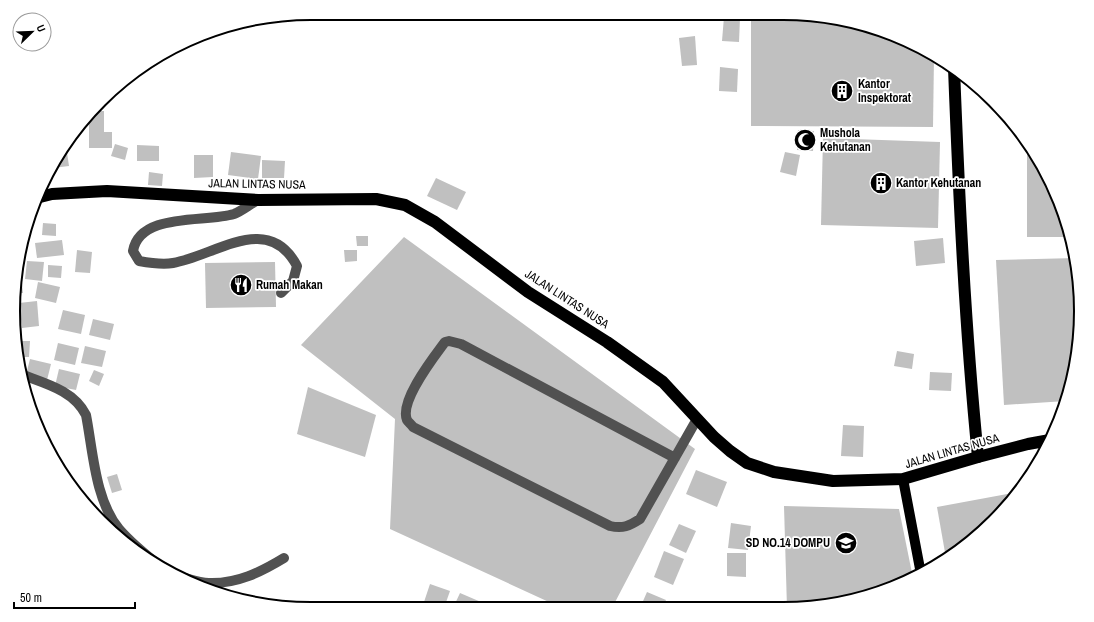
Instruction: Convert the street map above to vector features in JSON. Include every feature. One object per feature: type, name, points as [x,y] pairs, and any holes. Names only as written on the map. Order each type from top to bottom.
[{"type":"highway","points":[[954,76],[962,254],[969,367],[978,457]]},
{"type":"highway","name":"JALAN LINTAS NUSA","points":[[44,196],[52,194],[107,191],[258,200],[368,199],[405,205],[435,222],[528,292],[607,342],[664,382],[714,437],[736,455],[748,463],[774,472],[833,481],[903,479],[978,457],[1043,441]]},
{"type":"main road","points":[[903,479],[920,568]]},
{"type":"street","points":[[258,200],[235,214],[177,221],[151,228],[142,234],[135,243],[133,252],[139,261],[156,264],[173,263],[244,240],[276,242],[291,254],[297,266],[293,281],[281,294]]},
{"type":"street","points":[[675,458],[461,344],[449,341],[445,342],[416,383],[406,408],[407,420],[413,427],[610,526],[620,528],[629,527],[640,519],[698,419]]},
{"type":"street","points":[[28,377],[62,391],[81,406],[86,416],[96,476],[112,518],[123,533]]},
{"type":"street","points":[[209,584],[233,581],[261,572],[284,558]]},
{"type":"building","points":[[724,20],[740,20],[739,42],[722,41]]},
{"type":"building","name":"Kantor Inspektorat","points":[[751,20],[821,22],[858,30],[877,35],[894,42],[934,62],[933,127],[751,126]]},
{"type":"building","points":[[695,36],[697,65],[682,66],[679,38]]},
{"type":"building","points":[[720,67],[738,69],[737,92],[719,91]]},
{"type":"building","points":[[99,111],[104,111],[104,132],[112,132],[112,148],[89,148],[89,123]]},
{"type":"building","name":"Mushola Kehutanan","points":[[798,130],[814,131],[813,151],[797,150]]},
{"type":"building","name":"Kantor Kehutanan","points":[[823,138],[940,142],[938,228],[821,225]]},
{"type":"building","points":[[115,144],[128,148],[125,160],[111,156]]},
{"type":"building","points":[[137,145],[159,146],[159,161],[137,161]]},
{"type":"building","points":[[67,152],[69,166],[58,167]]},
{"type":"building","points":[[231,152],[261,156],[258,179],[228,175]]},
{"type":"building","points":[[785,152],[800,155],[796,176],[780,172]]},
{"type":"building","points":[[1027,152],[1044,182],[1052,200],[1059,217],[1064,237],[1027,237]]},
{"type":"building","points":[[194,155],[213,155],[213,177],[194,178]]},
{"type":"building","points":[[262,160],[285,161],[284,178],[262,178]]},
{"type":"building","points":[[149,172],[163,174],[162,186],[148,185]]},
{"type":"building","points":[[436,178],[466,192],[457,210],[427,196]]},
{"type":"building","points":[[43,223],[56,224],[56,236],[42,235]]},
{"type":"building","points":[[356,236],[368,236],[368,246],[357,246]]},
{"type":"building","points":[[404,237],[695,449],[615,602],[549,602],[390,529],[395,419],[301,345]]},
{"type":"building","points":[[943,238],[945,263],[916,266],[914,241]]},
{"type":"building","points":[[62,240],[64,255],[37,258],[35,243]]},
{"type":"building","points":[[77,250],[92,252],[90,273],[75,272]]},
{"type":"building","points":[[344,250],[357,250],[357,261],[345,262]]},
{"type":"building","points":[[1069,258],[1072,273],[1074,311],[1072,349],[1060,401],[1004,405],[996,260]]},
{"type":"building","points":[[27,261],[44,262],[42,281],[25,279]]},
{"type":"building","name":"Rumah Makan","points":[[275,262],[276,307],[206,308],[205,263]]},
{"type":"building","points":[[48,265],[62,266],[61,278],[48,277]]},
{"type":"building","points":[[22,281],[23,293],[21,293]]},
{"type":"building","points":[[38,282],[60,287],[56,303],[35,298]]},
{"type":"building","points":[[37,301],[39,326],[22,328],[20,303]]},
{"type":"building","points":[[63,310],[85,315],[81,334],[58,329]]},
{"type":"building","points":[[93,319],[114,324],[110,340],[89,335]]},
{"type":"building","points":[[22,341],[30,341],[29,357],[24,357]]},
{"type":"building","points":[[58,343],[79,348],[75,365],[54,360]]},
{"type":"building","points":[[85,346],[106,351],[102,367],[81,363]]},
{"type":"building","points":[[897,351],[914,354],[912,369],[894,366]]},
{"type":"building","points":[[30,359],[51,364],[47,380],[28,375],[27,372]]},
{"type":"building","points":[[59,369],[80,374],[76,390],[55,386]]},
{"type":"building","points":[[94,370],[104,374],[99,386],[89,381]]},
{"type":"building","points":[[930,372],[952,373],[951,391],[929,390]]},
{"type":"building","points":[[308,387],[376,415],[365,457],[297,434]]},
{"type":"building","points":[[843,425],[864,426],[863,457],[841,456]]},
{"type":"building","points":[[696,470],[727,482],[717,507],[686,494]]},
{"type":"building","points":[[117,474],[122,490],[112,493],[107,477]]},
{"type":"building","points":[[1010,494],[989,517],[975,530],[945,553],[937,507]]},
{"type":"building","name":"SD NO.14 DOMPU","points":[[784,506],[899,509],[912,572],[877,587],[858,592],[821,600],[787,602]]},
{"type":"building","points":[[731,523],[751,526],[748,550],[728,548]]},
{"type":"building","points":[[679,524],[696,531],[686,553],[669,545]]},
{"type":"building","points":[[664,551],[684,559],[673,585],[654,577]]},
{"type":"building","points":[[727,553],[746,553],[746,577],[727,576]]},
{"type":"building","points":[[430,584],[450,591],[446,602],[424,602]]},
{"type":"building","points":[[647,592],[666,600],[665,602],[643,602]]},
{"type":"building","points":[[460,593],[481,602],[456,602]]},
{"type":"place","name":"Kantor Inspektorat","points":[[842,91]]},
{"type":"place","name":"Mushola Kehutanan","points":[[805,140]]},
{"type":"place","name":"Kantor Kehutanan","points":[[881,183]]},
{"type":"place","name":"Rumah Makan","points":[[241,285]]},
{"type":"place","name":"SD NO.14 DOMPU","points":[[846,543]]}]
